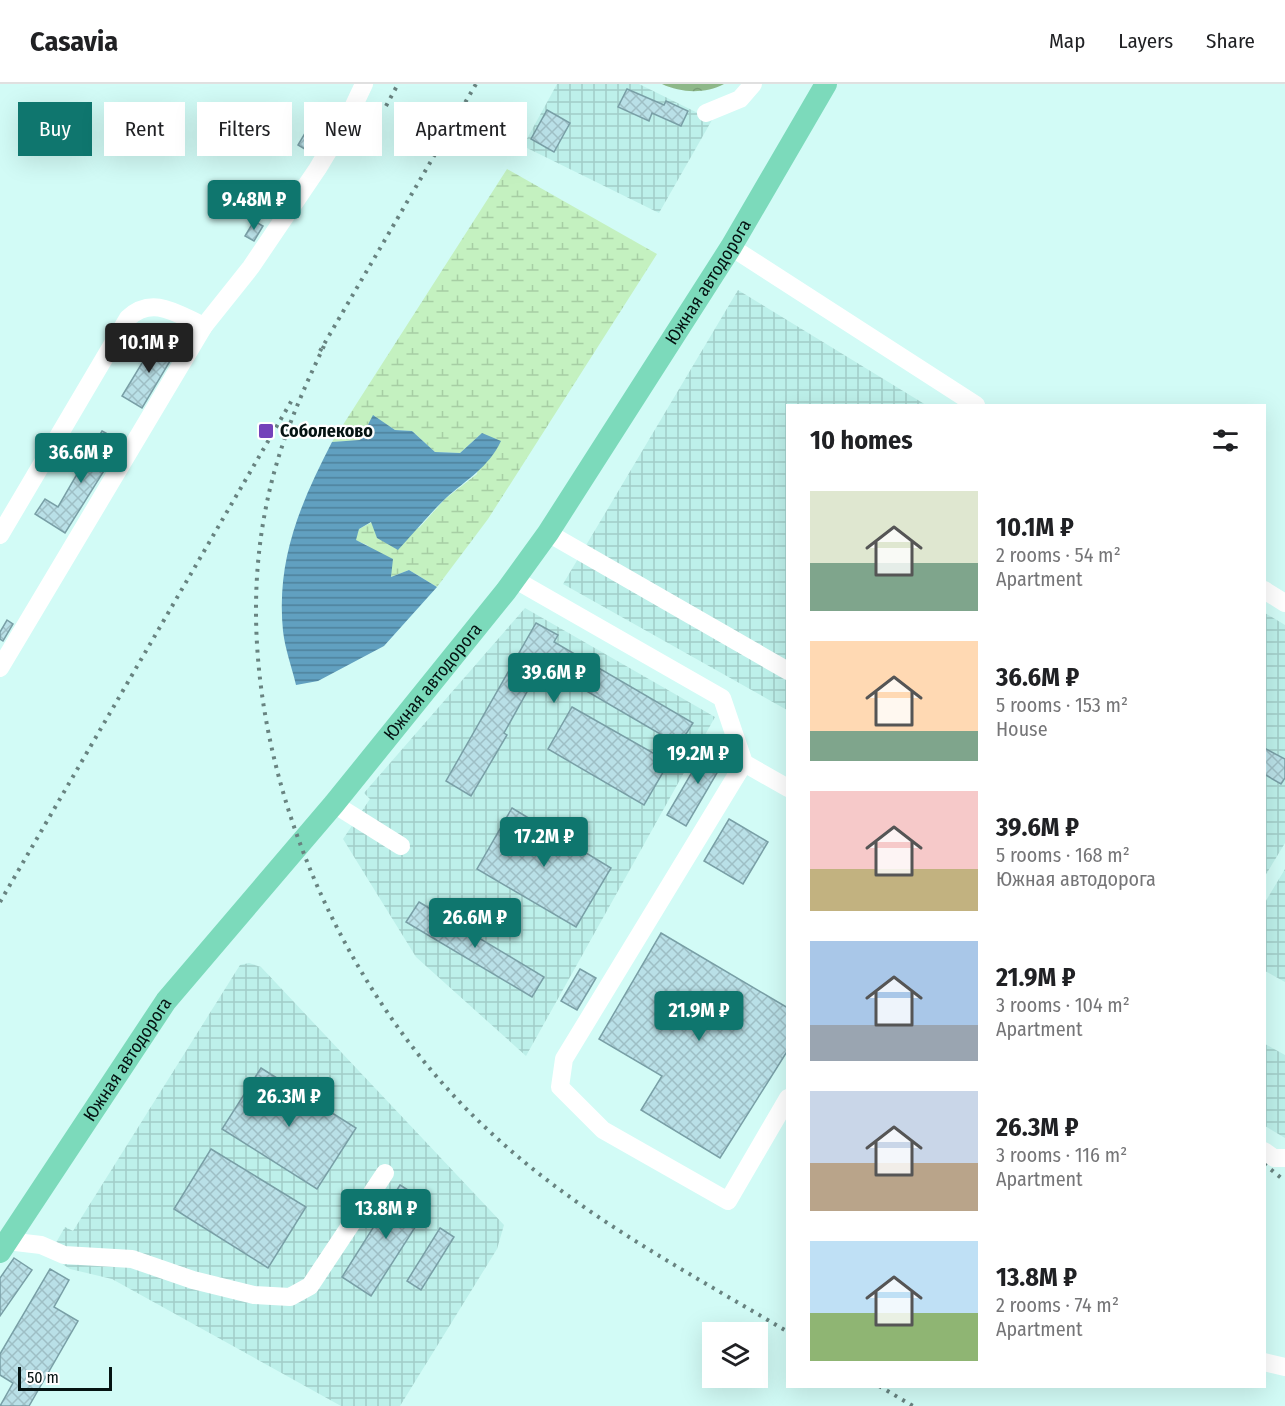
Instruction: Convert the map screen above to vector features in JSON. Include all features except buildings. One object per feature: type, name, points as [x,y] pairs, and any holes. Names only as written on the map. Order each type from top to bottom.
[{"type":"main road","name":"Южная автодорога","points":[[3,1246],[166,1001],[334,804],[514,579],[548,533],[731,247],[826,84]]},
{"type":"street","points":[[0,668],[204,326],[251,267],[318,168],[348,118],[364,84]]},
{"type":"street","points":[[706,113],[740,99],[753,84]]},
{"type":"street","points":[[731,247],[974,404]]},
{"type":"street","points":[[0,535],[128,318],[138,308],[155,306],[204,326]]},
{"type":"street","points":[[548,533],[786,669]]},
{"type":"street","points":[[514,579],[722,698],[744,764],[786,787]]},
{"type":"street","points":[[1266,591],[1285,603]]},
{"type":"street","points":[[744,764],[564,1059],[560,1087],[603,1130],[728,1201],[786,1101]]},
{"type":"street","points":[[334,804],[401,846]]},
{"type":"street","points":[[1266,1152],[1274,1158],[1285,1158]]},
{"type":"street","points":[[3,1246],[41,1245],[64,1255],[132,1259],[193,1280],[254,1295],[290,1297],[310,1286],[385,1173]]},
{"type":"street","points":[[1266,1362],[1285,1367]]},
{"type":"shaded area","points":[[557,84],[639,84],[712,120],[659,213],[527,148],[527,139]]},
{"type":"shaded area","points":[[738,290],[924,404],[786,404],[786,709],[563,584]]},
{"type":"shaded area","points":[[373,415],[395,430],[412,431],[435,452],[460,453],[482,433],[501,441],[490,459],[446,498],[398,550],[377,538],[371,522],[359,529],[356,540],[393,559],[391,577],[409,570],[437,587],[384,646],[318,681],[296,685],[284,638],[282,605],[283,580],[293,533],[310,488],[332,442],[360,440]]},
{"type":"shaded area","points":[[525,608],[715,717],[526,1056],[416,957],[343,839],[370,799],[364,793]]},
{"type":"shaded area","points":[[1266,614],[1285,625],[1285,843],[1266,874]]},
{"type":"shaded area","points":[[1285,869],[1285,982],[1266,972],[1266,901]]},
{"type":"shaded area","points":[[249,963],[261,967],[504,1225],[497,1249],[400,1406],[341,1406],[112,1279],[70,1269],[49,1255],[65,1227],[73,1231],[240,965]]},
{"type":"shaded area","points":[[1266,1045],[1285,1055],[1285,1138],[1266,1127]]},
{"type":"green space","points":[[662,84],[724,84],[693,91]]},
{"type":"green space","points":[[507,169],[657,254],[488,519],[437,587],[409,570],[391,577],[367,545],[355,540],[359,529],[372,522],[419,528],[445,499],[477,474],[482,433],[460,453],[435,452],[412,431],[395,430],[373,416],[360,440],[332,442]]},
{"type":"railway","points":[[386,106],[398,84]]},
{"type":"railway","points":[[320,351],[476,84]]},
{"type":"railway","points":[[324,346],[298,405],[276,465],[266,507],[256,590],[260,676],[275,761],[300,845],[336,925],[380,1001],[431,1070],[488,1130],[557,1188],[594,1214],[671,1263],[786,1331]]},
{"type":"railway","points":[[0,902],[292,400]]},
{"type":"railway","points":[[1266,1166],[1285,1181]]},
{"type":"railway","points":[[882,1388],[913,1406]]},
{"type":"place","name":"Соболеково","points":[[266,431]]}]
